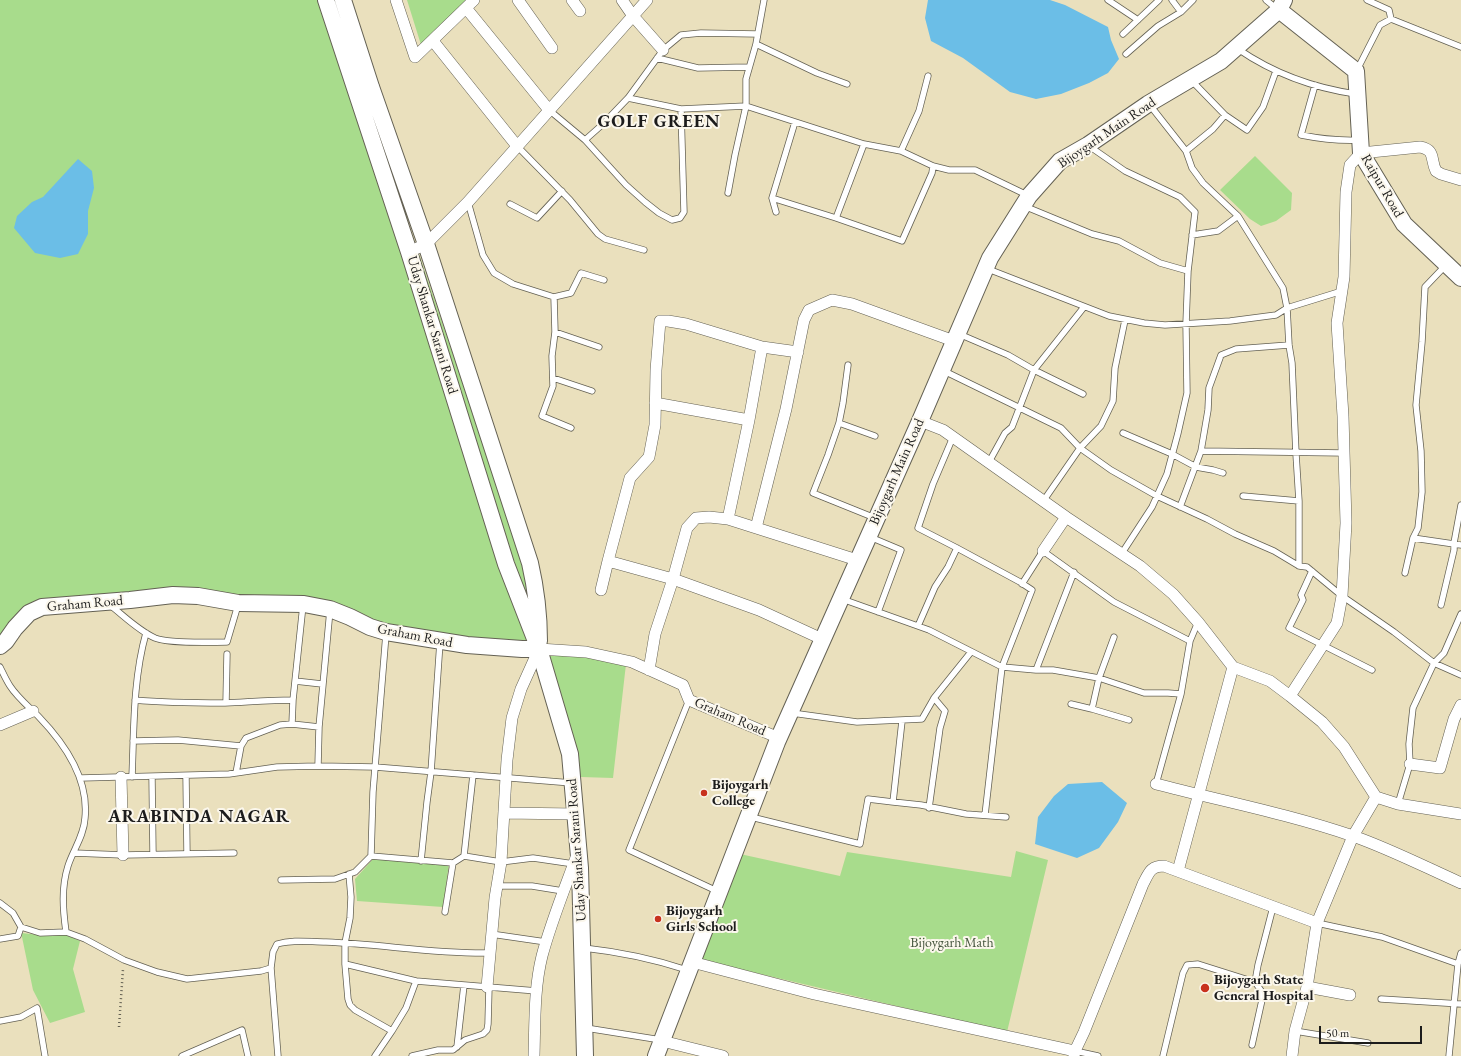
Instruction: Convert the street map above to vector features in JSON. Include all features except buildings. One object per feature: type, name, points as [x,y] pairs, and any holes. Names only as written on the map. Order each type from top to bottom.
[{"type":"street","name":"Uday Shankar Sarani Road","points":[[326,0],[410,252],[506,564],[539,648],[570,754],[576,814],[576,857],[580,868],[585,1056]]},
{"type":"street","name":"Uday Shankar Sarani Road","points":[[343,0],[371,87],[426,244],[530,563],[536,589],[539,616],[539,648]]},
{"type":"street","points":[[396,0],[415,58],[470,4],[549,110]]},
{"type":"street","points":[[518,0],[552,48]]},
{"type":"street","points":[[572,0],[580,11]]},
{"type":"street","points":[[622,0],[660,54]]},
{"type":"street","points":[[410,252],[426,244],[468,202],[647,0]]},
{"type":"street","points":[[1281,5],[1356,71]]},
{"type":"street","name":"Bijoygarh Main Road","points":[[656,1056],[779,738],[822,638],[920,421],[990,258],[1026,201],[1060,161],[1088,145],[1148,104],[1221,61],[1281,5]]},
{"type":"street","points":[[433,41],[517,146]]},
{"type":"street","name":"Raipur Road","points":[[1356,71],[1360,147],[1404,224],[1461,278]]},
{"type":"street","points":[[1290,696],[1337,623],[1342,596],[1346,524],[1337,323],[1342,291],[1346,192],[1350,165],[1360,147],[1420,147],[1426,148],[1431,153],[1436,171],[1461,180]]},
{"type":"street","points":[[756,528],[786,409],[804,320],[809,310],[832,300],[852,304],[956,337]]},
{"type":"street","points":[[601,590],[630,478],[649,457],[654,425],[660,321],[686,324],[762,347],[798,352]]},
{"type":"street","points":[[728,519],[749,420],[762,347]]},
{"type":"street","points":[[655,403],[749,420]]},
{"type":"street","points":[[920,421],[943,430],[1066,517],[1140,566],[1173,594],[1198,622],[1233,667],[1270,682],[1322,722],[1344,747],[1376,797],[1398,804],[1461,814]]},
{"type":"street","points":[[649,670],[655,634],[673,579],[687,528],[696,518],[709,517],[728,519],[857,560]]},
{"type":"street","points":[[1043,550],[1066,517]]},
{"type":"street","points":[[608,560],[673,579],[760,610],[822,638]]},
{"type":"street","name":"Graham Road","points":[[0,646],[6,641],[15,628],[29,613],[42,607],[173,595],[198,596],[238,603],[304,604],[330,609],[370,627],[386,632],[440,642],[475,646],[522,649],[539,648],[586,652],[632,662],[683,685],[689,700],[779,738]]},
{"type":"street","points":[[488,987],[489,953],[500,862],[512,718],[521,689],[539,648]]},
{"type":"street","points":[[1178,871],[1233,667]]},
{"type":"street","points":[[1410,764],[1440,768],[1454,719],[1461,705]]},
{"type":"street","points":[[0,725],[33,711]]},
{"type":"street","points":[[123,855],[126,777]]},
{"type":"street","points":[[1156,784],[1263,810],[1353,836],[1461,883]]},
{"type":"street","points":[[1292,1056],[1295,1031],[1307,987],[1317,923],[1353,836],[1376,797]]},
{"type":"street","points":[[504,813],[576,814]]},
{"type":"street","points":[[534,1056],[537,991],[542,957],[576,857]]},
{"type":"street","points":[[690,967],[1074,1053],[1084,1032],[1143,884],[1152,868],[1164,866],[1317,923]]},
{"type":"street","points":[[1307,987],[1350,995]]},
{"type":"street","points":[[662,1041],[698,1053],[723,1056]]},
{"type":"lane","points":[[728,192],[746,106],[746,79],[756,44],[764,0]]},
{"type":"lane","points":[[1108,0],[1138,20]]},
{"type":"lane","points":[[1123,34],[1159,0]]},
{"type":"lane","points":[[1172,0],[1181,12]]},
{"type":"lane","points":[[1126,54],[1158,26],[1181,12],[1193,0]]},
{"type":"lane","points":[[1266,0],[1281,5]]},
{"type":"lane","points":[[1367,0],[1389,10],[1391,19]]},
{"type":"lane","points":[[1391,19],[1461,47]]},
{"type":"lane","points":[[1356,71],[1380,25],[1391,19]]},
{"type":"lane","points":[[585,140],[628,98],[660,54],[681,35],[701,33],[757,34]]},
{"type":"lane","points":[[756,44],[817,73],[847,84]]},
{"type":"lane","points":[[1236,48],[1257,62],[1276,71],[1335,91],[1358,94]]},
{"type":"lane","points":[[660,54],[698,68],[749,67]]},
{"type":"lane","points":[[1191,80],[1225,115],[1248,130],[1263,107],[1276,71]]},
{"type":"lane","points":[[901,151],[919,111],[928,76]]},
{"type":"lane","points":[[1315,85],[1301,135],[1341,141],[1360,147]]},
{"type":"lane","points":[[628,98],[681,109],[746,106],[864,144],[901,151],[933,166],[949,170],[975,170],[1026,201],[1092,234],[1120,241],[1160,263],[1188,271]]},
{"type":"lane","points":[[1148,104],[1186,151],[1192,168],[1203,183],[1238,216],[1282,288],[1287,308],[1289,345],[1292,363],[1299,501],[1299,566]]},
{"type":"lane","points":[[549,110],[585,140],[626,186],[659,213],[672,220],[680,218],[684,212],[681,109]]},
{"type":"lane","points":[[1186,151],[1213,129],[1225,115]]},
{"type":"lane","points":[[776,212],[772,198],[795,122]]},
{"type":"lane","points":[[836,218],[864,144]]},
{"type":"lane","points":[[1088,145],[1124,171],[1180,197],[1195,212],[1188,271],[1186,324],[1188,393],[1167,474],[1152,507],[1122,553]]},
{"type":"lane","points":[[517,146],[562,191],[598,234],[606,239],[644,250]]},
{"type":"lane","points":[[772,198],[902,241],[932,173],[933,166]]},
{"type":"lane","points":[[510,204],[537,218],[562,191]]},
{"type":"lane","points":[[468,202],[483,255],[494,272],[513,284],[554,297],[571,293],[581,272],[604,280]]},
{"type":"lane","points":[[1192,236],[1218,231],[1238,216]]},
{"type":"lane","points":[[1405,573],[1413,538],[1418,528],[1422,492],[1421,451],[1416,405],[1425,287],[1447,264]]},
{"type":"lane","points":[[985,268],[1109,316],[1125,320],[1165,325],[1230,321],[1276,315],[1287,308],[1342,291]]},
{"type":"lane","points":[[554,297],[555,332],[552,356],[553,386],[542,416],[571,428]]},
{"type":"lane","points":[[989,462],[1005,433],[1012,427],[1034,370],[1084,307]]},
{"type":"lane","points":[[1044,500],[1080,448],[1101,426],[1113,401],[1115,368],[1125,320]]},
{"type":"lane","points":[[555,332],[599,347]]},
{"type":"lane","points":[[956,337],[1008,355],[1034,370],[1083,394]]},
{"type":"lane","points":[[1180,507],[1201,451],[1208,410],[1209,388],[1222,355],[1236,349],[1289,345]]},
{"type":"lane","points":[[848,365],[838,424],[813,493],[877,518]]},
{"type":"lane","points":[[942,370],[1060,428],[1080,448],[1111,470],[1157,496],[1235,534],[1274,551],[1299,566],[1307,567],[1342,596],[1394,632],[1434,663],[1461,675]]},
{"type":"lane","points":[[553,378],[592,391]]},
{"type":"lane","points":[[838,424],[875,436]]},
{"type":"lane","points":[[1123,433],[1172,454],[1196,467],[1222,473]]},
{"type":"lane","points":[[953,437],[933,484],[918,528],[1032,590],[1002,667],[985,815]]},
{"type":"lane","points":[[1201,451],[1344,454]]},
{"type":"lane","points":[[1243,496],[1299,501]]},
{"type":"lane","points":[[1441,605],[1454,550],[1461,504]]},
{"type":"lane","points":[[868,536],[901,550],[878,612]]},
{"type":"lane","points":[[1413,538],[1461,545]]},
{"type":"lane","points":[[918,626],[935,587],[957,548]]},
{"type":"lane","points":[[1022,584],[1043,550],[1114,602],[1190,641]]},
{"type":"lane","points":[[1036,670],[1074,572]]},
{"type":"lane","points":[[1312,572],[1301,595],[1303,600],[1289,628],[1372,670]]},
{"type":"lane","points":[[840,599],[929,630],[1002,667],[1053,670],[1099,678],[1144,693],[1181,694]]},
{"type":"lane","points":[[106,602],[146,633],[156,638],[168,641],[227,642],[238,603]]},
{"type":"lane","points":[[292,724],[293,700],[304,604]]},
{"type":"lane","points":[[318,766],[322,684],[330,609]]},
{"type":"lane","points":[[1398,804],[1410,764],[1409,744],[1413,708],[1434,663],[1444,653],[1461,614]]},
{"type":"lane","points":[[1156,784],[1181,694],[1190,641],[1198,622]]},
{"type":"lane","points":[[281,880],[335,879],[355,872],[371,856],[375,767],[386,632]]},
{"type":"lane","points":[[126,777],[133,741],[135,700],[141,652],[146,633]]},
{"type":"lane","points":[[1092,708],[1099,678],[1114,637]]},
{"type":"lane","points":[[421,861],[431,772],[440,642]]},
{"type":"lane","points":[[790,712],[857,722],[922,719],[934,698],[971,652]]},
{"type":"lane","points":[[226,703],[227,654]]},
{"type":"lane","points":[[0,667],[10,686],[54,733],[68,753],[81,778],[86,799],[85,819],[80,841],[68,865],[63,888],[63,908],[66,932]]},
{"type":"lane","points":[[295,681],[322,684]]},
{"type":"lane","points":[[929,808],[940,728],[945,711],[934,698]]},
{"type":"lane","points":[[135,700],[161,703],[226,703],[293,700]]},
{"type":"lane","points":[[689,700],[629,850],[719,892]]},
{"type":"lane","points":[[1071,704],[1092,708],[1128,720]]},
{"type":"lane","points":[[893,802],[902,721]]},
{"type":"lane","points":[[236,773],[241,746],[246,738],[280,725],[292,724],[319,727]]},
{"type":"lane","points":[[133,741],[178,740],[241,746]]},
{"type":"lane","points":[[81,778],[186,776],[236,773],[277,767],[318,766],[375,767],[572,783]]},
{"type":"lane","points":[[464,856],[473,775]]},
{"type":"lane","points":[[186,776],[187,854]]},
{"type":"lane","points":[[152,777],[153,854]]},
{"type":"lane","points":[[748,816],[860,844],[868,799],[966,814],[1006,817]]},
{"type":"lane","points":[[74,853],[123,855],[234,853]]},
{"type":"lane","points":[[371,856],[453,863],[464,856],[500,862],[533,858],[576,857]]},
{"type":"lane","points":[[445,912],[453,863]]},
{"type":"lane","points":[[349,874],[350,918],[346,943],[345,964],[348,999],[350,1005],[355,1010],[392,1031]]},
{"type":"lane","points":[[497,886],[532,886],[564,891]]},
{"type":"lane","points":[[0,903],[13,913],[21,927],[40,933],[66,932],[85,939],[124,960],[157,972],[187,979],[260,971],[271,968]]},
{"type":"lane","points":[[1255,982],[1273,907]]},
{"type":"lane","points":[[1317,923],[1382,937],[1458,964]]},
{"type":"lane","points":[[0,939],[18,936],[21,927]]},
{"type":"lane","points":[[491,934],[547,942]]},
{"type":"lane","points":[[278,1056],[271,968],[273,952],[277,944],[287,941],[346,943],[445,952],[489,953]]},
{"type":"lane","points":[[582,948],[621,953],[690,967]]},
{"type":"lane","points":[[1449,1056],[1458,1003],[1458,964],[1461,953]]},
{"type":"lane","points":[[345,964],[416,981],[537,991]]},
{"type":"lane","points":[[1163,1056],[1184,973],[1188,965],[1198,964],[1255,982],[1262,992],[1262,1000],[1252,1045]]},
{"type":"lane","points":[[375,1056],[406,1008],[416,981]]},
{"type":"lane","points":[[457,1048],[464,985]]},
{"type":"lane","points":[[412,1056],[424,1052],[453,1050],[465,1040],[483,1034],[487,1030],[488,987]]},
{"type":"lane","points":[[1381,999],[1458,1003]]},
{"type":"lane","points":[[0,1020],[21,1017],[38,1008],[45,1056]]},
{"type":"lane","points":[[584,1028],[662,1041]]},
{"type":"lane","points":[[182,1056],[242,1030],[248,1056]]},
{"type":"lane","points":[[1295,1031],[1368,1043]]},
{"type":"lane","points":[[1074,1053],[1098,1056]]},
{"type":"path","points":[[119,1027],[124,960]]},
{"type":"green space","points":[[0,0],[330,0],[420,257],[523,562],[539,649],[381,638],[315,605],[87,597],[12,626],[0,644]]},
{"type":"green space","points":[[407,0],[470,0],[422,48]]},
{"type":"green space","points":[[1255,156],[1292,193],[1291,210],[1276,221],[1261,226],[1250,219],[1220,190]]},
{"type":"green space","points":[[547,656],[584,656],[626,664],[613,778],[581,777],[574,760]]},
{"type":"green space","name":"Bijoygarh Math","points":[[1016,851],[1048,860],[1007,1032],[701,960],[740,854],[840,876],[847,852],[1011,877]]},
{"type":"green space","points":[[373,859],[449,864],[443,907],[357,901],[355,879]]},
{"type":"green space","points":[[22,933],[39,935],[64,934],[80,941],[73,969],[85,1012],[50,1023],[33,990]]},
{"type":"water","points":[[928,0],[1050,0],[1065,5],[1108,27],[1111,40],[1119,59],[1108,73],[1089,83],[1061,94],[1036,99],[1010,92],[963,58],[931,41],[925,18]]},
{"type":"water","points":[[78,159],[92,171],[94,188],[88,211],[88,234],[78,254],[60,258],[35,253],[14,228],[17,216],[32,202],[43,197]]},
{"type":"water","points":[[1102,782],[1127,803],[1118,822],[1099,848],[1077,858],[1035,844],[1038,817],[1054,796],[1068,784]]},
{"type":"place","name":"Bijoygarh College","points":[[704,793]]},
{"type":"place","name":"Bijoygarh Girls School","points":[[658,919]]},
{"type":"place","name":"Bijoygarh State General Hospital","points":[[1205,988]]},
{"type":"district","name":"GOLF GREEN","points":[[659,122]]},
{"type":"district","name":"ARABINDA NAGAR","points":[[199,817]]}]
